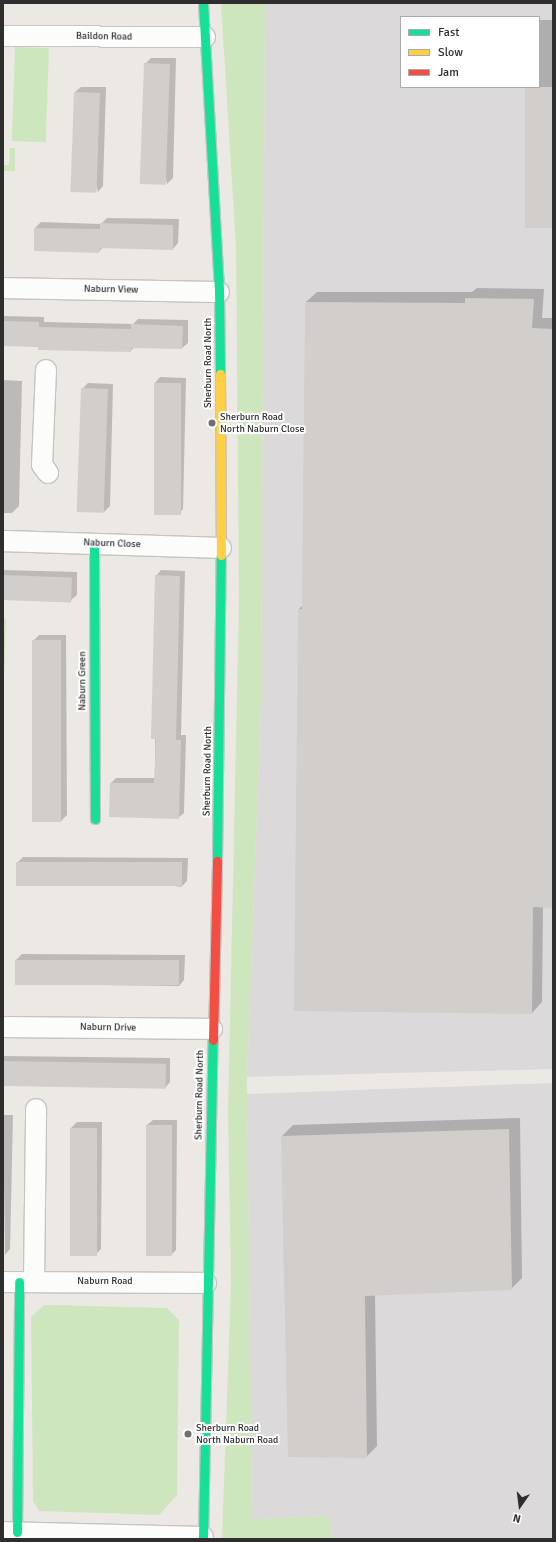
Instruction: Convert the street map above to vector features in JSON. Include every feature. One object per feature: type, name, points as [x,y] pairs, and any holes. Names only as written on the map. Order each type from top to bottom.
[{"type":"street","name":"Sherburn Road North","points":[[202,1538],[206,1283],[218,838],[221,548],[219,292],[203,3]]},
{"type":"street","name":"Baildon Road","points":[[3,36],[205,37]]},
{"type":"street","name":"Naburn View","points":[[3,288],[219,292]]},
{"type":"street","points":[[46,370],[42,465],[48,474]]},
{"type":"street","name":"Naburn Close","points":[[3,541],[221,548]]},
{"type":"street","name":"Naburn Green","points":[[94,543],[95,819]]},
{"type":"street","name":"Naburn Drive","points":[[3,1027],[212,1029]]},
{"type":"street","points":[[36,1109],[19,1282],[12,1534],[202,1538]]},
{"type":"street","name":"Naburn Road","points":[[19,1282],[206,1283]]},
{"type":"shaded area","points":[[265,3],[553,3],[553,1069],[247,1077],[261,705]]},
{"type":"shaded area","points":[[553,1083],[553,1539],[332,1539],[330,1516],[252,1519],[247,1094]]},
{"type":"green space","points":[[221,3],[265,3],[261,705],[247,1077],[252,1519],[330,1516],[332,1539],[222,1539],[231,1284],[228,1112],[239,600],[236,247]]},
{"type":"green space","points":[[15,47],[49,48],[46,142],[12,141]]},
{"type":"green space","points":[[10,148],[15,148],[15,171],[3,171],[3,165],[9,165]]},
{"type":"green space","points":[[3,619],[6,619],[4,679],[3,679]]},
{"type":"green space","points":[[44,1305],[167,1308],[179,1320],[177,1495],[159,1515],[39,1511],[33,1501],[31,1317]]},
{"type":"building","points":[[144,63],[170,64],[166,185],[140,184]]},
{"type":"building","points":[[553,87],[553,228],[525,228],[525,88]]},
{"type":"building","points":[[74,92],[100,93],[96,193],[71,192]]},
{"type":"building","points":[[100,223],[173,225],[173,250],[100,248],[99,253],[34,251],[34,228],[100,229]]},
{"type":"building","points":[[465,298],[534,299],[532,328],[553,329],[553,908],[533,907],[532,1014],[294,1011],[298,609],[302,609],[305,302],[465,303]]},
{"type":"building","points":[[3,321],[39,322],[39,327],[131,329],[131,324],[183,326],[182,349],[131,348],[131,352],[38,350],[38,347],[3,346]]},
{"type":"building","points":[[154,383],[181,383],[181,515],[154,515]]},
{"type":"building","points":[[81,388],[108,389],[104,513],[77,512]]},
{"type":"building","points":[[3,575],[72,577],[71,602],[3,600]]},
{"type":"building","points":[[155,575],[180,576],[176,740],[181,740],[179,819],[109,817],[110,783],[154,783],[156,739],[151,739]]},
{"type":"building","points":[[32,640],[61,640],[61,822],[32,822]]},
{"type":"building","points":[[16,862],[182,862],[182,886],[16,886]]},
{"type":"building","points":[[15,960],[179,960],[179,985],[15,985]]},
{"type":"building","points":[[3,1061],[166,1064],[166,1089],[3,1086]]},
{"type":"building","points":[[146,1125],[172,1125],[172,1256],[146,1256]]},
{"type":"building","points":[[70,1128],[97,1128],[97,1256],[70,1256]]},
{"type":"building","points":[[509,1129],[512,1290],[365,1296],[367,1458],[288,1457],[281,1136]]},
{"type":"traffic: fast","points":[[203,3],[219,292],[220,374]]},
{"type":"traffic: fast","points":[[94,543],[95,819]]},
{"type":"traffic: fast","points":[[217,861],[221,555]]},
{"type":"traffic: fast","points":[[203,1539],[213,1040]]},
{"type":"traffic: fast","points":[[17,1532],[19,1282]]},
{"type":"traffic: slow","points":[[220,374],[221,555]]},
{"type":"traffic: jam","points":[[213,1040],[217,861]]},
{"type":"place","name":"Sherburn Road North Naburn Close","points":[[212,423]]},
{"type":"place","name":"Sherburn Road North Naburn Road","points":[[188,1434]]}]
